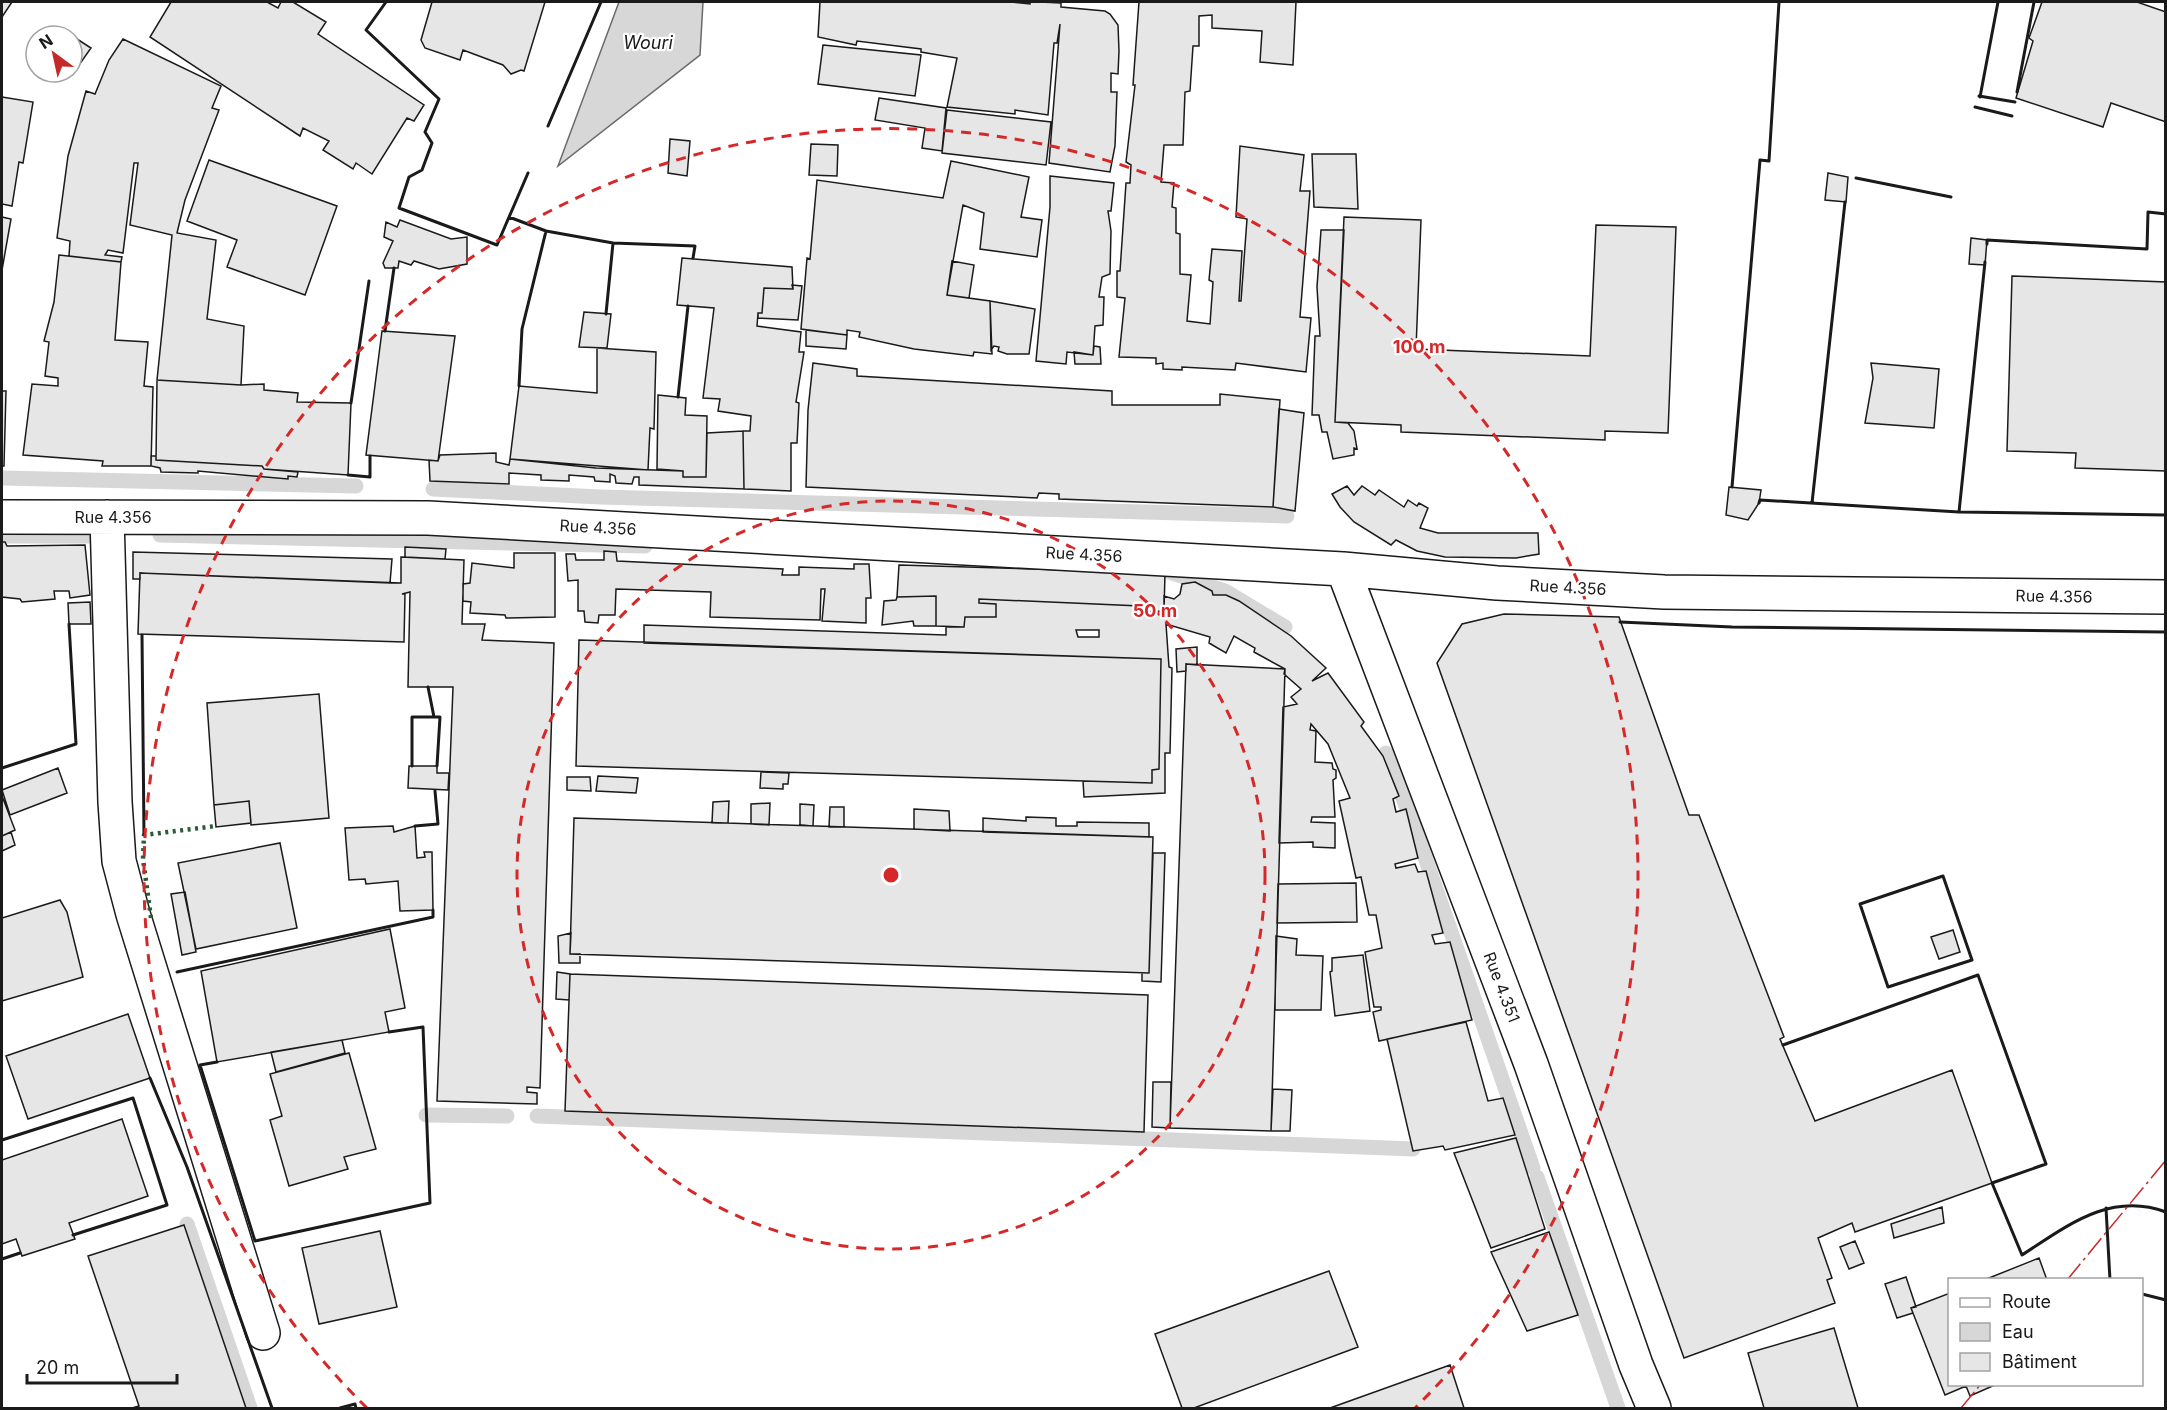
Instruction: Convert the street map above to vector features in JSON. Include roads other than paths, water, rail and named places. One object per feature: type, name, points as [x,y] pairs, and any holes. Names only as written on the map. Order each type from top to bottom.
[{"type":"street","name":"Rue 4.356","points":[[2,516],[428,518],[1343,569],[1497,583],[1664,592],[2166,597]]},
{"type":"street","points":[[106,517],[119,861],[263,1334]]},
{"type":"street","name":"Rue 4.351","points":[[1343,569],[1531,1064],[1636,1365],[1654,1408]]},
{"type":"water","name":"Wouri","points":[[619,2],[703,2],[700,55],[558,166]]},
{"type":"waterway","points":[[2,478],[356,486]]},
{"type":"waterway","points":[[433,489],[600,497],[1287,516]]},
{"type":"waterway","points":[[160,535],[645,546]]},
{"type":"waterway","points":[[2,536],[99,536]]},
{"type":"waterway","points":[[1169,572],[1225,591],[1285,627]]},
{"type":"waterway","points":[[1386,753],[1419,840],[1533,1168]]},
{"type":"waterway","points":[[426,1115],[507,1116]]},
{"type":"waterway","points":[[537,1116],[1413,1149]]},
{"type":"waterway","points":[[1537,1177],[1618,1408]]},
{"type":"waterway","points":[[187,1224],[250,1408]]}]
